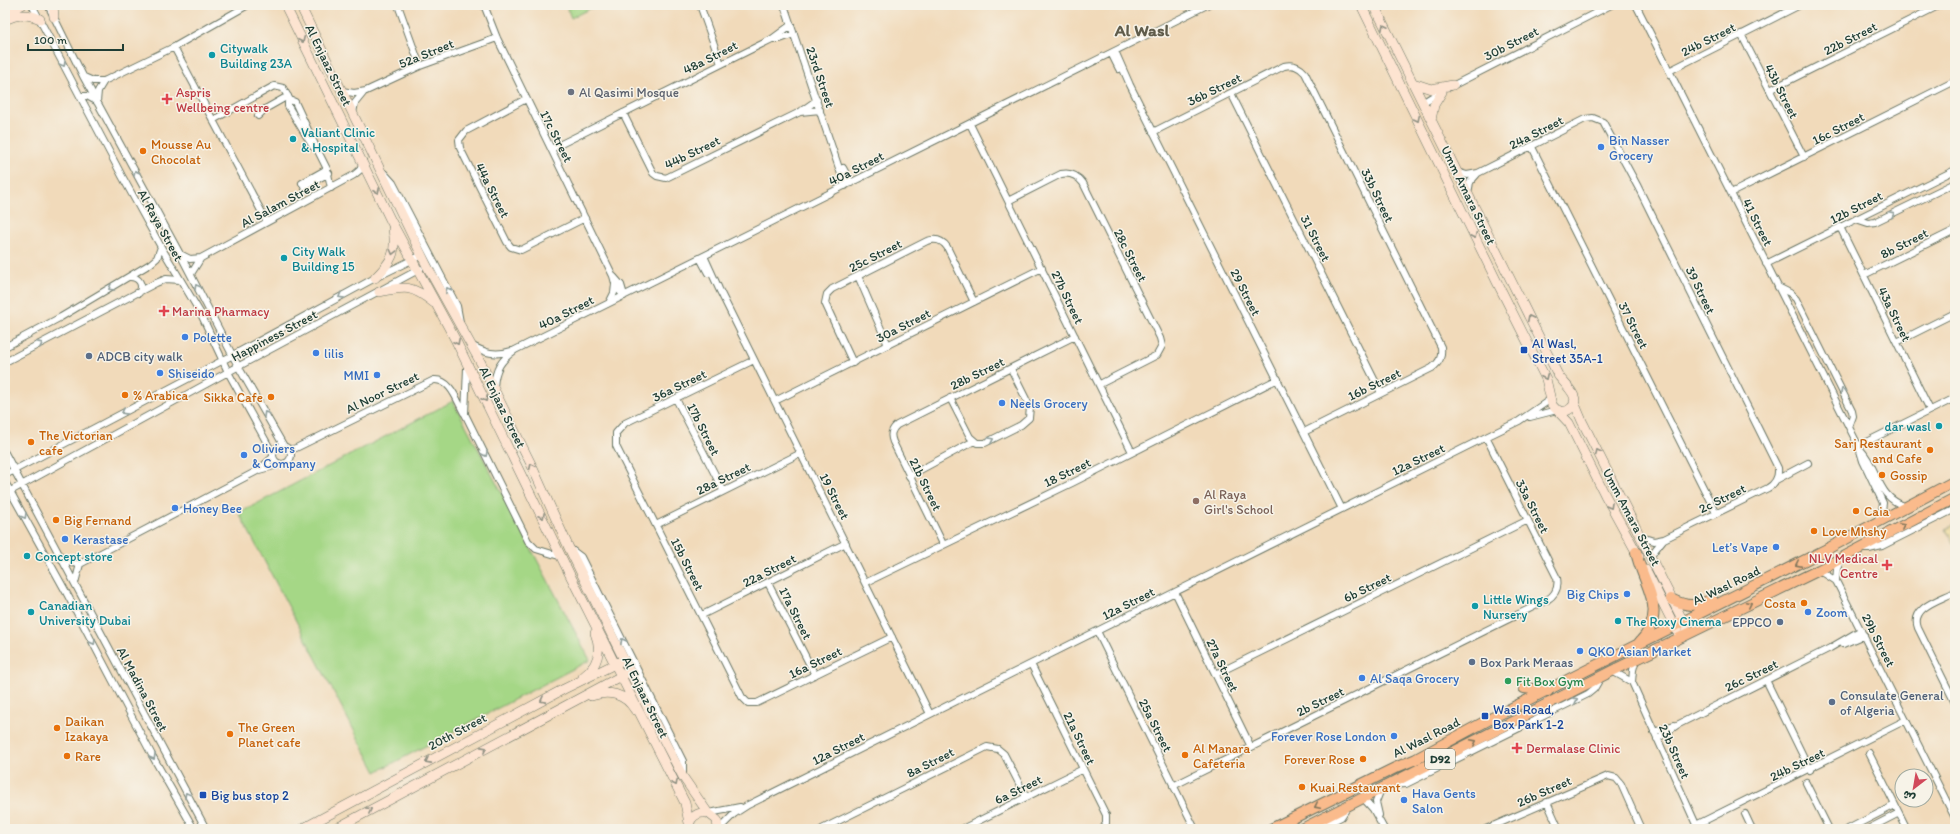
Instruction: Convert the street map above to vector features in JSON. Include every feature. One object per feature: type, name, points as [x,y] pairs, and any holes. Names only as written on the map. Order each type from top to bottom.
[{"type":"main road","name":"Al Wasl Road","points":[[1272,829],[1397,766],[1416,759],[1490,719],[1734,596],[1955,481]]},
{"type":"main road","name":"Al Wasl Road","points":[[1302,829],[1612,670],[1819,570],[1955,498]]},
{"type":"main road","points":[[1636,552],[1640,568],[1653,598],[1654,609],[1650,626],[1636,646]]},
{"type":"main road","points":[[1671,599],[1684,605],[1692,606],[1701,605],[1716,598],[1734,596]]},
{"type":"main road","points":[[1688,634],[1692,626],[1725,608],[1734,596]]},
{"type":"main road","points":[[1524,688],[1548,691]]},
{"type":"main road","points":[[1363,798],[1365,790],[1369,786],[1405,767],[1416,759]]},
{"type":"street","points":[[5,13],[22,5]]},
{"type":"street","name":"Al Raya Street","points":[[32,5],[161,247],[201,314],[228,372],[273,456]]},
{"type":"street","name":"Al Raya Street","points":[[48,5],[83,76],[191,274],[238,366],[288,451]]},
{"type":"street","points":[[53,5],[54,17]]},
{"type":"street","points":[[83,76],[93,81],[104,81],[174,46],[248,5]]},
{"type":"street","name":"Al Enjaaz Street","points":[[285,5],[322,82],[363,161],[391,221],[413,260],[423,268],[460,326],[494,388],[531,464],[569,548],[625,659],[626,674],[664,762],[687,807],[689,826]]},
{"type":"street","name":"Al Enjaaz Street","points":[[300,5],[422,255],[423,268],[438,307],[468,364],[570,575],[616,664],[626,674],[684,777],[708,813],[716,820],[718,829]]},
{"type":"street","points":[[398,5],[420,66]]},
{"type":"street","name":"17c Street","points":[[484,5],[496,38],[624,296]]},
{"type":"street","points":[[700,5],[721,64]]},
{"type":"street","name":"23rd Street","points":[[784,5],[836,156],[848,185]]},
{"type":"street","name":"40a Street","points":[[494,388],[495,374],[498,366],[504,358],[515,350],[1207,5]]},
{"type":"street","name":"Umm Amara Street","points":[[1361,5],[1493,275],[1546,379],[1551,398]]},
{"type":"street","name":"Umm Amara Street","points":[[1374,5],[1558,375],[1569,389]]},
{"type":"street","name":"30b Street","points":[[1422,103],[1453,85],[1611,5]]},
{"type":"street","name":"41 Street","points":[[1636,5],[1859,448],[1863,461],[1883,503],[1882,510],[1876,523]]},
{"type":"street","name":"24b Street","points":[[1669,71],[1800,5]]},
{"type":"street","name":"22b Street","points":[[1770,90],[1940,5]]},
{"type":"street","points":[[5,20],[21,14],[40,19]]},
{"type":"street","name":"48a Street","points":[[551,149],[772,39],[791,25]]},
{"type":"street","points":[[1376,33],[1389,51],[1413,99],[1422,103]]},
{"type":"street","name":"48a Street","points":[[772,39],[794,34]]},
{"type":"street","name":"43b Street","points":[[1741,34],[1804,157]]},
{"type":"street","name":"52a Street","points":[[342,91],[354,93],[366,91],[420,66],[496,38]]},
{"type":"street","points":[[174,46],[267,222]]},
{"type":"street","name":"29 Street","points":[[1113,52],[1342,509]]},
{"type":"street","name":"36b Street","points":[[1153,132],[1284,66]]},
{"type":"street","name":"33b Street","points":[[1284,66],[1298,66],[1304,73],[1442,347]]},
{"type":"street","points":[[80,96],[87,96],[97,102],[98,91],[104,81]]},
{"type":"street","name":"16c Street","points":[[1731,193],[1955,81]]},
{"type":"street","points":[[1413,84],[1431,90],[1453,85]]},
{"type":"street","points":[[213,120],[274,86],[283,88],[289,98],[295,102],[317,145],[316,147],[328,171],[332,188]]},
{"type":"street","name":"52a Street","points":[[353,114],[355,103],[366,91]]},
{"type":"street","points":[[1431,120],[1434,105],[1442,92]]},
{"type":"street","name":"31 Street","points":[[1231,93],[1381,393]]},
{"type":"street","points":[[258,116],[265,109],[289,98]]},
{"type":"street","name":"44a Street","points":[[526,99],[471,127],[460,137],[460,148],[489,207],[507,242],[511,247],[521,250],[585,218]]},
{"type":"street","name":"44b Street","points":[[623,113],[653,173],[662,178],[670,176],[800,112],[817,100]]},
{"type":"street","name":"44b Street","points":[[800,112],[820,110]]},
{"type":"street","name":"24a Street","points":[[1457,172],[1467,175],[1478,173],[1589,118],[1597,118],[1603,122]]},
{"type":"street","name":"39 Street","points":[[1603,122],[1642,195],[1778,468],[1776,480]]},
{"type":"street","name":"27b Street","points":[[968,125],[1042,268],[1132,452]]},
{"type":"street","name":"37 Street","points":[[1532,147],[1716,513]]},
{"type":"street","name":"Al Salam Street","points":[[191,274],[201,258],[332,188],[357,173],[363,161]]},
{"type":"street","name":"Al Enjaaz Street","points":[[380,170],[393,183],[457,306],[460,314],[460,326]]},
{"type":"street","name":"12b Street","points":[[1766,264],[1955,170]]},
{"type":"street","points":[[303,185],[328,171]]},
{"type":"street","name":"28c Street","points":[[1008,201],[1061,174],[1066,173],[1076,176],[1082,183],[1131,280],[1160,338],[1161,350],[1153,358],[1100,384]]},
{"type":"street","points":[[1468,194],[1470,182],[1478,173]]},
{"type":"street","points":[[1856,219],[1868,223],[1876,222],[1955,182]]},
{"type":"street","points":[[375,278],[389,263],[394,251],[391,221]]},
{"type":"street","name":"43a Street","points":[[1840,227],[1930,410]]},
{"type":"street","name":"8b Street","points":[[1864,276],[1955,230]]},
{"type":"street","name":"25c Street","points":[[853,363],[827,308],[825,299],[832,289],[927,241],[939,240],[947,247],[974,302]]},
{"type":"street","points":[[5,347],[130,277],[156,260],[161,247]]},
{"type":"street","points":[[180,254],[190,259],[201,258]]},
{"type":"street","name":"Happiness Street","points":[[5,475],[233,355],[375,278],[422,255]]},
{"type":"street","name":"19 Street","points":[[702,257],[866,582],[930,714]]},
{"type":"street","name":"Happiness Street","points":[[8,493],[238,366],[423,268]]},
{"type":"street","name":"30a Street","points":[[775,401],[1042,268]]},
{"type":"street","points":[[858,276],[888,345]]},
{"type":"street","points":[[130,277],[137,278],[140,282],[141,289],[138,293]]},
{"type":"street","points":[[5,362],[161,281],[180,280]]},
{"type":"street","points":[[609,303],[614,293],[616,280],[628,287],[639,289]]},
{"type":"street","points":[[1778,287],[1790,292],[1796,299],[1851,409],[1853,416],[1849,427]]},
{"type":"street","points":[[379,292],[398,288],[412,288],[421,292],[438,307]]},
{"type":"street","points":[[1897,342],[1955,313]]},
{"type":"street","name":"28b Street","points":[[891,432],[897,425],[1075,336]]},
{"type":"street","name":"40a Street","points":[[471,345],[490,354],[499,354],[515,350]]},
{"type":"street","name":"16b Street","points":[[1304,432],[1437,364],[1442,353],[1442,347]]},
{"type":"street","name":"36a Street","points":[[616,433],[625,424],[754,360]]},
{"type":"street","points":[[468,364],[465,414],[528,541],[536,549],[562,557]]},
{"type":"street","points":[[909,476],[974,441],[986,443],[1022,426],[1029,418],[1030,407],[1011,369]]},
{"type":"street","name":"18 Street","points":[[866,582],[1278,379]]},
{"type":"street","name":"Al Noor Street","points":[[288,451],[431,381],[441,380],[446,383],[465,414]]},
{"type":"street","points":[[1559,388],[1569,389],[1574,396],[1574,402],[1568,410],[1557,410],[1552,405],[1551,398],[1554,391],[1559,388]]},
{"type":"street","points":[[950,398],[974,441]]},
{"type":"street","name":"12a Street","points":[[1519,421],[1551,398]]},
{"type":"street","points":[[1859,448],[1955,398]]},
{"type":"street","name":"17b Street","points":[[676,399],[723,490]]},
{"type":"street","name":"Umm Amara Street","points":[[1574,402],[1582,421],[1671,599],[1678,623]]},
{"type":"street","name":"Umm Amara Street","points":[[1557,410],[1571,428],[1636,552],[1678,623],[1688,634]]},
{"type":"street","name":"12a Street","points":[[718,829],[734,814],[748,805],[930,714],[1519,421],[1539,413],[1557,410]]},
{"type":"street","name":"21b Street","points":[[891,432],[893,442],[943,544]]},
{"type":"street","name":"15b Street","points":[[616,433],[616,446],[742,697],[748,703]]},
{"type":"street","name":"33a Street","points":[[1486,437],[1557,578],[1558,586]]},
{"type":"street","points":[[61,559],[80,564],[259,470],[288,462],[288,451],[277,448],[273,456],[259,470]]},
{"type":"street","name":"41 Street","points":[[1859,448],[1887,496],[1898,504],[1907,507]]},
{"type":"street","name":"Al Madina Street","points":[[5,453],[206,829]]},
{"type":"street","name":"28a Street","points":[[656,525],[723,490],[801,453]]},
{"type":"street","points":[[273,456],[276,462],[280,464]]},
{"type":"street","name":"2c Street","points":[[1640,537],[1654,541],[1664,539],[1768,488],[1776,480],[1808,463]]},
{"type":"street","name":"Al Madina Street","points":[[5,482],[8,493],[66,592],[156,763],[194,829]]},
{"type":"street","name":"Al Wasl Road","points":[[1857,549],[1869,549],[1882,546],[1955,509]]},
{"type":"street","name":"6b Street","points":[[1216,674],[1528,520]]},
{"type":"street","name":"2c Street","points":[[1650,558],[1657,546],[1664,539]]},
{"type":"street","name":"22a Street","points":[[702,615],[846,543]]},
{"type":"street","points":[[569,548],[581,557],[680,754],[684,764],[684,777]]},
{"type":"street","points":[[1819,570],[1836,580],[1837,568],[1841,558]]},
{"type":"street","points":[[74,584],[75,575],[80,564]]},
{"type":"street","points":[[564,689],[590,671],[599,653],[598,640],[576,595],[570,575]]},
{"type":"street","name":"29b Street","points":[[1836,580],[1955,818]]},
{"type":"street","name":"17a Street","points":[[768,583],[814,675]]},
{"type":"street","name":"2b Street","points":[[1174,786],[1546,600],[1554,594],[1558,586]]},
{"type":"street","name":"27a Street","points":[[1175,592],[1251,747]]},
{"type":"street","points":[[1955,592],[1923,608],[1917,616],[1918,628],[1955,702]]},
{"type":"street","name":"25a Street","points":[[1097,631],[1195,829]]},
{"type":"street","name":"26c Street","points":[[1657,739],[1677,725],[1863,632]]},
{"type":"street","name":"16a Street","points":[[748,703],[757,703],[892,637]]},
{"type":"street","name":"20th Street","points":[[302,829],[564,689],[625,659]]},
{"type":"street","points":[[1612,670],[1632,682],[1636,659]]},
{"type":"street","name":"21a Street","points":[[1031,664],[1106,815],[1106,823],[1103,829]]},
{"type":"street","points":[[335,829],[626,674]]},
{"type":"street","points":[[1766,680],[1810,770]]},
{"type":"street","name":"23b Street","points":[[1632,682],[1697,827]]},
{"type":"street","points":[[571,704],[604,692],[624,698],[634,708],[652,747],[664,762]]},
{"type":"street","name":"24b Street","points":[[1697,827],[1906,720]]},
{"type":"street","name":"26c Street","points":[[1654,732],[1677,725]]},
{"type":"street","name":"8a Street","points":[[822,829],[987,747],[998,749],[1004,754],[1026,797]]},
{"type":"street","points":[[1869,753],[1894,803]]},
{"type":"street","name":"6a Street","points":[[962,829],[1083,770]]},
{"type":"street","name":"26b Street","points":[[1486,829],[1603,777],[1612,777],[1621,784],[1641,829]]},
{"type":"street","points":[[1806,783],[1829,829]]},
{"type":"street","points":[[1380,822],[1376,802],[1385,786]]},
{"type":"street","points":[[1363,798],[1371,806],[1384,829]]},
{"type":"street","points":[[1547,802],[1559,829]]},
{"type":"street","name":"Al Wasl Road","points":[[1317,829],[1341,817],[1349,804]]},
{"type":"street","name":"12a Street","points":[[708,813],[725,811],[748,805]]},
{"type":"street","points":[[1848,829],[1894,806]]},
{"type":"street","points":[[1896,808],[1907,829]]},
{"type":"street","points":[[689,826],[694,815],[698,813],[708,813]]},
{"type":"street","points":[[1868,829],[1899,813]]},
{"type":"street","points":[[1745,814],[1752,829]]},
{"type":"green space","points":[[566,5],[597,5],[571,18]]},
{"type":"green space","points":[[453,401],[590,660],[376,772],[239,513]]},
{"type":"sand","points":[[1955,525],[1955,547],[1946,529]]},
{"type":"place","name":"Citywalk Building 23A","points":[[212,55]]},
{"type":"place","name":"Al Qasimi Mosque","points":[[571,92]]},
{"type":"place","name":"Aspris Wellbeing centre","points":[[167,99]]},
{"type":"place","name":"Valiant Clinic & Hospital","points":[[293,139]]},
{"type":"place","name":"Bin Nasser Grocery","points":[[1601,147]]},
{"type":"place","name":"Mousse Au Chocolat","points":[[143,151]]},
{"type":"place","name":"City Walk Building 15","points":[[284,258]]},
{"type":"place","name":"Marina Pharmacy","points":[[164,311]]},
{"type":"place","name":"Polette","points":[[185,337]]},
{"type":"place","name":"Al Wasl, Street 35A-1","points":[[1524,350]]},
{"type":"place","name":"lilis","points":[[316,353]]},
{"type":"place","name":"ADCB city walk","points":[[89,356]]},
{"type":"place","name":"Shiseido","points":[[160,373]]},
{"type":"place","name":"MMI","points":[[377,375]]},
{"type":"place","name":"% Arabica","points":[[125,395]]},
{"type":"place","name":"Sikka Cafe","points":[[271,397]]},
{"type":"place","name":"Neels Grocery","points":[[1002,403]]},
{"type":"place","name":"dar wasl","points":[[1939,426]]},
{"type":"place","name":"The Victorian cafe","points":[[31,442]]},
{"type":"place","name":"Sarj Restaurant and Cafe","points":[[1930,450]]},
{"type":"place","name":"Oliviers & Company","points":[[244,455]]},
{"type":"place","name":"Gossip","points":[[1882,475]]},
{"type":"place","name":"Al Raya Girl's School","points":[[1196,501]]},
{"type":"place","name":"Honey Bee","points":[[175,508]]},
{"type":"place","name":"Caia","points":[[1856,511]]},
{"type":"place","name":"Big Fernand","points":[[56,520]]},
{"type":"place","name":"Love Mhshy","points":[[1814,531]]},
{"type":"place","name":"Kerastase","points":[[65,539]]},
{"type":"place","name":"Let’s Vape","points":[[1776,547]]},
{"type":"place","name":"Concept store","points":[[27,556]]},
{"type":"place","name":"NLV Medical Centre","points":[[1887,565]]},
{"type":"place","name":"Big Chips","points":[[1627,594]]},
{"type":"place","name":"Costa","points":[[1804,603]]},
{"type":"place","name":"Little Wings Nursery","points":[[1475,606]]},
{"type":"place","name":"Canadian University Dubai","points":[[31,612]]},
{"type":"place","name":"Zoom","points":[[1808,612]]},
{"type":"place","name":"The Roxy Cinema","points":[[1618,621]]},
{"type":"place","name":"EPPCO","points":[[1780,622]]},
{"type":"place","name":"QKO Asian Market","points":[[1580,651]]},
{"type":"place","name":"Box Park Meraas","points":[[1472,662]]},
{"type":"place","name":"Al Saqa Grocery","points":[[1362,678]]},
{"type":"place","name":"Fit Box Gym","points":[[1508,681]]},
{"type":"place","name":"Consulate General of Algeria","points":[[1832,702]]},
{"type":"place","name":"Wasl Road, Box Park 1-2","points":[[1485,716]]},
{"type":"place","name":"Daikan Izakaya","points":[[57,728]]},
{"type":"place","name":"The Green Planet cafe","points":[[230,734]]},
{"type":"place","name":"Forever Rose London","points":[[1394,736]]},
{"type":"place","name":"Dermalase Clinic","points":[[1517,748]]},
{"type":"place","name":"Al Manara Cafeteria","points":[[1185,755]]},
{"type":"place","name":"Rare","points":[[67,756]]},
{"type":"place","name":"Forever Rose","points":[[1363,759]]},
{"type":"place","name":"Kuai Restaurant","points":[[1302,787]]},
{"type":"place","name":"Big bus stop 2","points":[[203,795]]},
{"type":"place","name":"Hava Gents Salon","points":[[1404,800]]},
{"type":"district","name":"Al Wasl","points":[[1142,30]]}]
